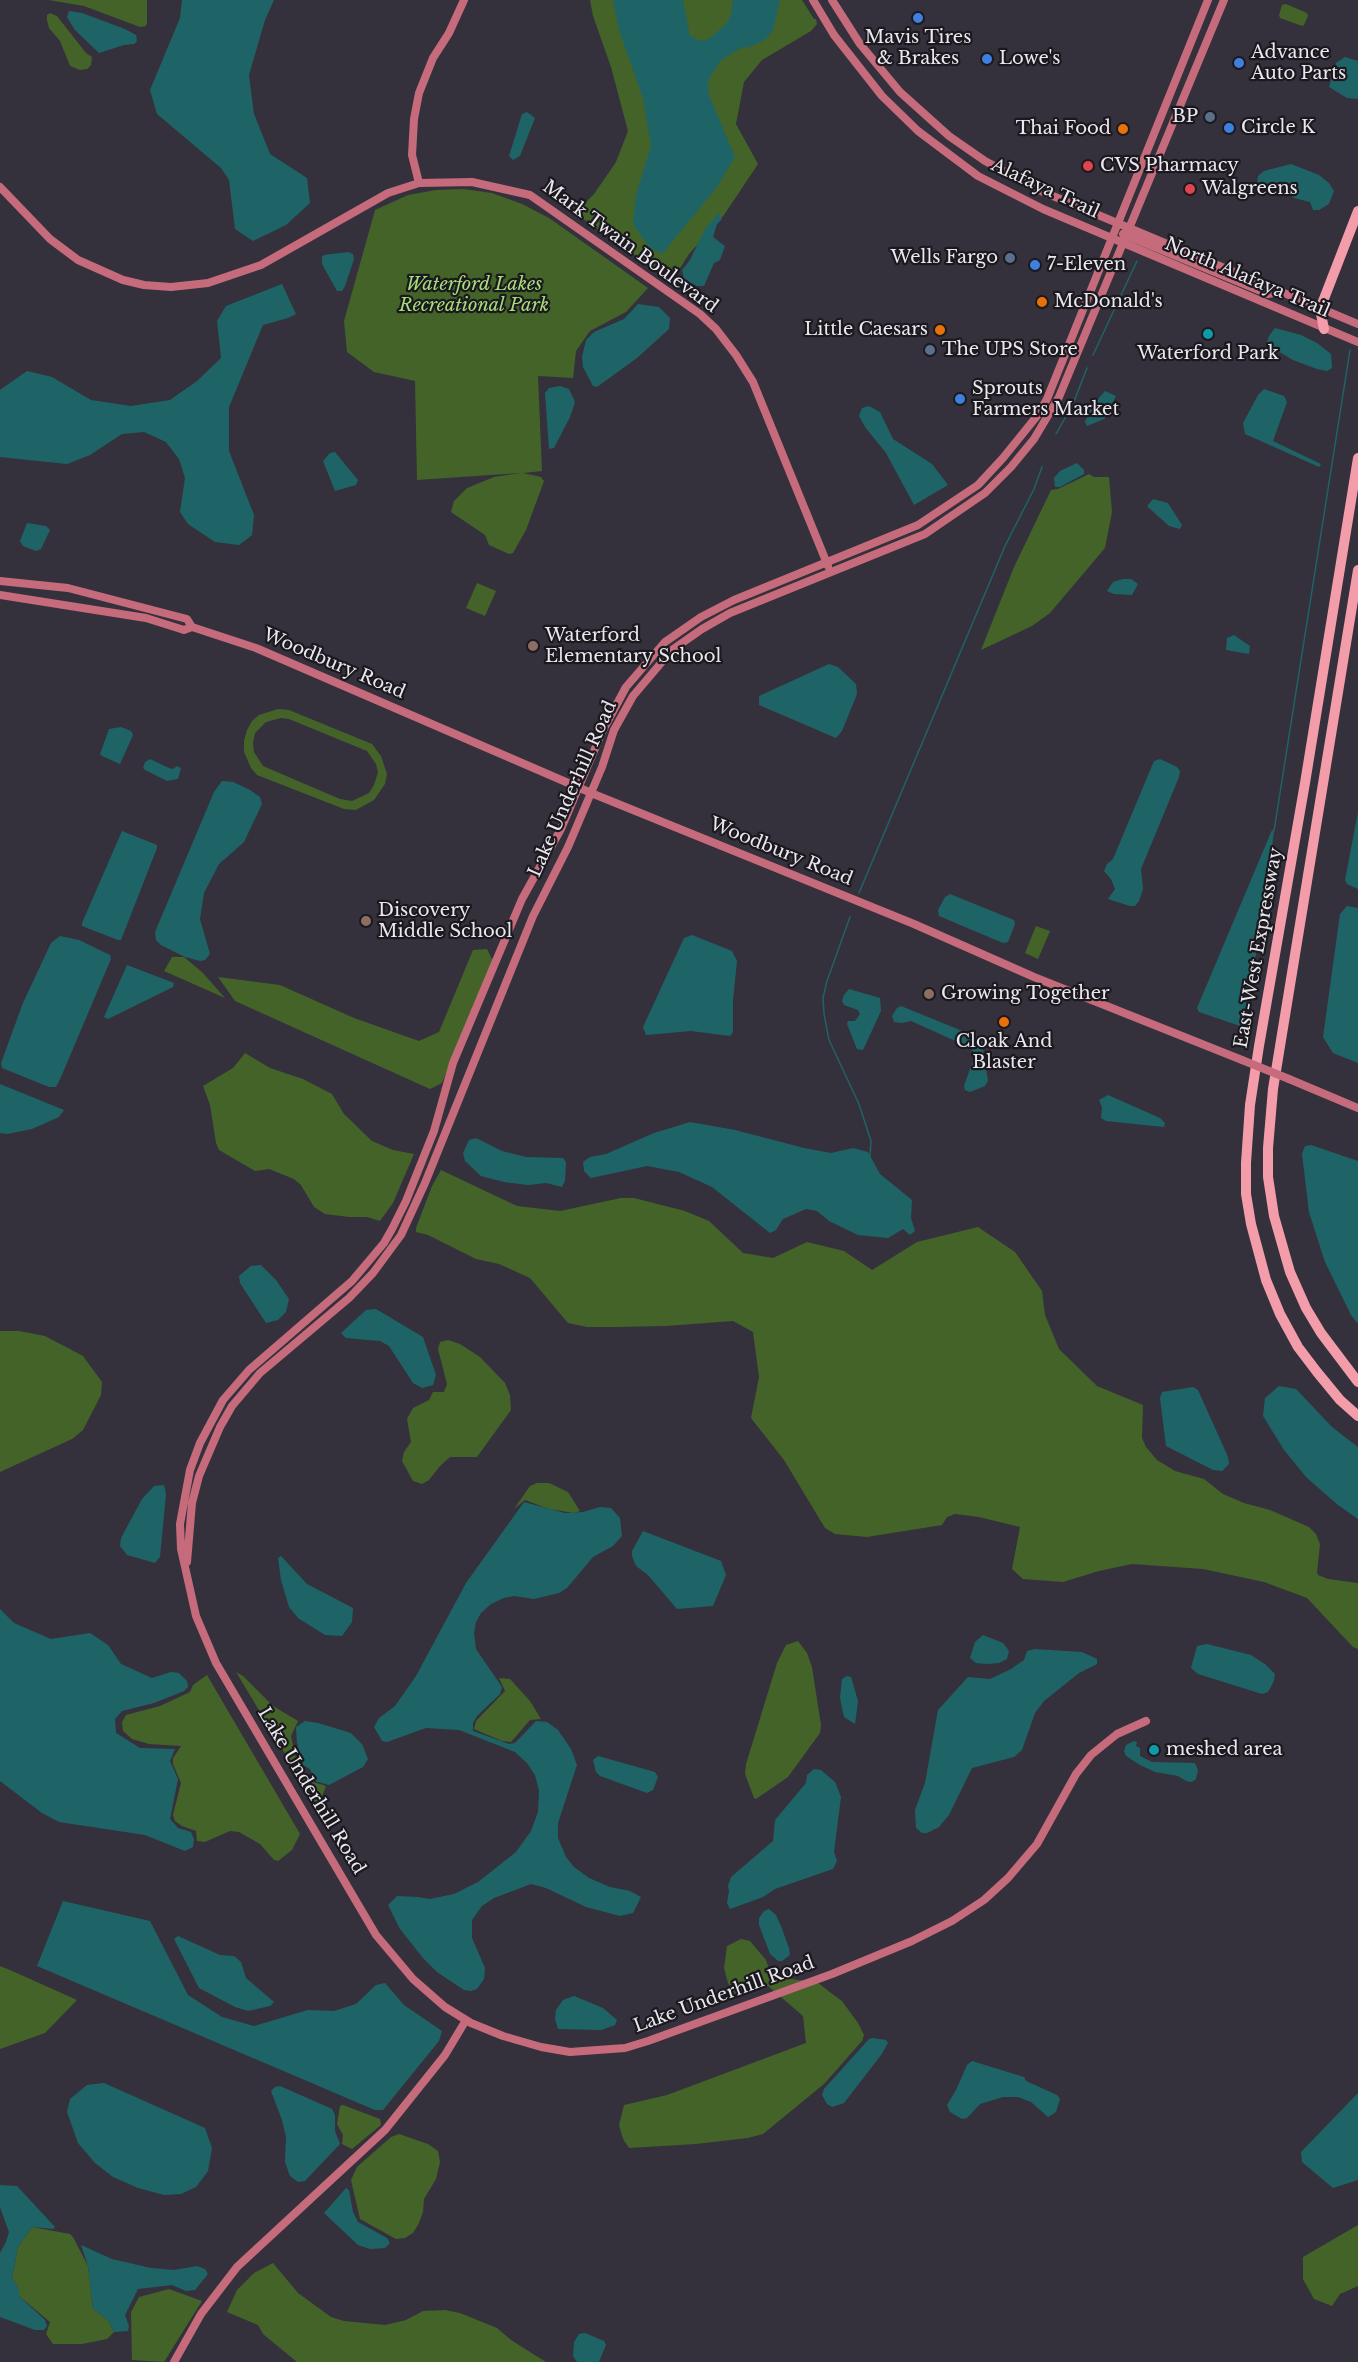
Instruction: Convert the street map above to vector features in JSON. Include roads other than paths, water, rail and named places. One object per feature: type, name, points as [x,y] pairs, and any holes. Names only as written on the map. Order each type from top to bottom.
[{"type":"highway","points":[[1324,329],[1320,309],[1358,212]]},
{"type":"highway","name":"East-West Expressway","points":[[1358,458],[1309,760],[1258,1046],[1250,1106],[1246,1163],[1246,1194],[1251,1224],[1266,1280],[1280,1314],[1298,1347],[1317,1372],[1340,1400],[1358,1416]]},
{"type":"highway","name":"East-West Expressway","points":[[1358,570],[1273,1089],[1268,1148],[1274,1216],[1293,1281],[1321,1333],[1358,1382]]},
{"type":"street","points":[[419,183],[412,155],[414,119],[419,93],[433,58],[463,7],[464,0]]},
{"type":"street","name":"Alafaya Trail","points":[[813,0],[834,35],[869,81],[911,124],[942,149],[1000,189],[1126,235]]},
{"type":"street","name":"Alafaya Trail","points":[[832,0],[860,44],[900,92],[932,122],[966,149],[1023,183],[1126,235]]},
{"type":"street","name":"Lake Underhill Road","points":[[1146,1721],[1110,1739],[1085,1761],[1041,1838],[1008,1878],[984,1900],[952,1921],[912,1941],[681,2031],[624,2048],[570,2052],[541,2047],[503,2036],[466,2020],[445,2007],[412,1979],[376,1935],[216,1663],[196,1616],[181,1549],[180,1524],[190,1470],[207,1428],[223,1400],[245,1374],[352,1281],[384,1243],[410,1192],[434,1131],[453,1063],[522,899],[561,829],[604,726],[626,687],[665,642],[701,616],[734,600],[918,525],[978,485],[1004,458],[1037,416],[1047,399],[1208,0]]},
{"type":"street","name":"Lake Underhill Road","points":[[186,1571],[192,1503],[199,1476],[220,1427],[252,1380],[349,1298],[373,1273],[401,1235],[425,1183],[533,916],[568,848],[614,730],[628,705],[656,666],[672,650],[702,628],[730,614],[925,534],[985,493],[1011,467],[1034,439],[1053,410],[1224,0]]},
{"type":"street","points":[[1187,50],[1202,55]]},
{"type":"street","points":[[942,149],[956,152],[966,149]]},
{"type":"street","name":"Mark Twain Boulevard","points":[[0,187],[50,239],[78,260],[123,280],[144,285],[171,287],[208,283],[261,265],[388,193],[419,183],[472,182],[530,195],[700,314],[716,329],[753,382],[830,573]]},
{"type":"street","name":"North Alafaya Trail","points":[[1126,235],[1268,294],[1279,292],[1358,324]]},
{"type":"street","name":"North Alafaya Trail","points":[[1126,235],[1324,329],[1358,342]]},
{"type":"street","name":"Woodbury Road","points":[[0,581],[68,588],[187,619],[192,627]]},
{"type":"street","name":"Woodbury Road","points":[[0,595],[146,618],[183,630],[192,627],[256,648],[591,793],[933,932],[1034,977],[1358,1108]]},
{"type":"street","points":[[174,2362],[201,2314],[237,2266],[385,2130],[445,2055],[466,2020]]},
{"type":"waterway","points":[[1093,355],[1137,261]]},
{"type":"waterway","points":[[1274,831],[1350,350]]},
{"type":"waterway","points":[[1056,434],[1073,404],[1087,368]]},
{"type":"waterway","points":[[859,893],[1005,546],[1034,489],[1042,467]]},
{"type":"waterway","points":[[850,917],[827,981],[823,998],[824,1014],[829,1040],[859,1104],[871,1141],[870,1156]]},
{"type":"place","name":"Mavis Tires & Brakes","points":[[918,18]]},
{"type":"place","name":"Lowe's","points":[[987,59]]},
{"type":"place","name":"Advance Auto Parts","points":[[1239,63]]},
{"type":"place","name":"BP","points":[[1210,117]]},
{"type":"place","name":"Circle K","points":[[1229,128]]},
{"type":"place","name":"Thai Food","points":[[1123,129]]},
{"type":"place","name":"CVS Pharmacy","points":[[1088,166]]},
{"type":"place","name":"Walgreens","points":[[1190,189]]},
{"type":"place","name":"Wells Fargo","points":[[1010,258]]},
{"type":"place","name":"7-Eleven","points":[[1035,265]]},
{"type":"place","name":"McDonald's","points":[[1042,302]]},
{"type":"place","name":"Little Caesars","points":[[940,330]]},
{"type":"place","name":"Waterford Park","points":[[1208,334]]},
{"type":"place","name":"The UPS Store","points":[[930,350]]},
{"type":"place","name":"Sprouts Farmers Market","points":[[960,399]]},
{"type":"place","name":"Waterford Elementary School","points":[[533,646]]},
{"type":"place","name":"Discovery Middle School","points":[[366,921]]},
{"type":"place","name":"Growing Together","points":[[929,994]]},
{"type":"place","name":"Cloak And Blaster","points":[[1004,1022]]},
{"type":"place","name":"meshed area","points":[[1154,1750]]},
{"type":"park label","name":"Waterford Lakes Recreational Park","points":[[474,295]]}]
